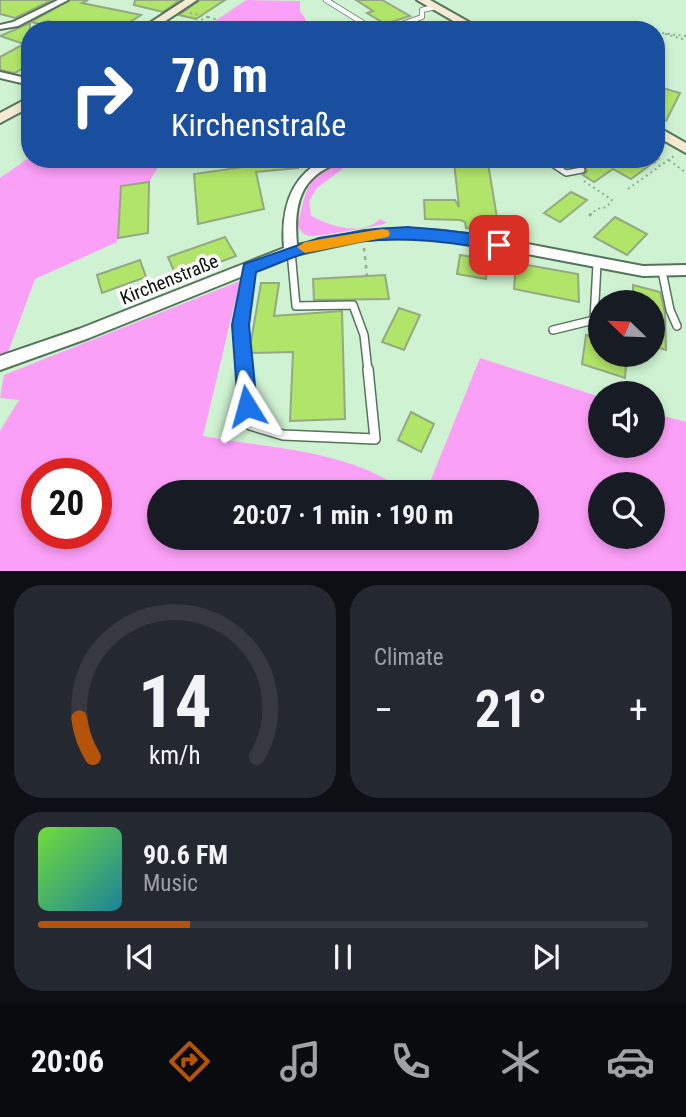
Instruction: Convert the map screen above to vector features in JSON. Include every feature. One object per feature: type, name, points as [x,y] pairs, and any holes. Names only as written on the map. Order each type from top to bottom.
[{"type":"main road","points":[[158,21],[192,0]]},
{"type":"main road","points":[[422,0],[462,21]]},
{"type":"main road","points":[[0,119],[21,106]]},
{"type":"main road","points":[[665,138],[681,152]]},
{"type":"street","points":[[21,21],[64,0]]},
{"type":"street","points":[[0,27],[21,21]]},
{"type":"street","points":[[0,75],[21,80]]},
{"type":"street","points":[[291,251],[288,225],[297,188],[305,176],[316,168]]},
{"type":"street","name":"Kirchenstraße","points":[[0,363],[84,334],[291,251],[319,243],[363,236],[408,233],[450,236],[597,264],[662,271],[686,270]]},
{"type":"lane","points":[[326,0],[360,21]]},
{"type":"lane","points":[[412,21],[422,18],[422,10],[436,7]]},
{"type":"lane","points":[[555,168],[562,174],[582,170]]},
{"type":"lane","points":[[249,268],[240,325],[250,425],[283,435],[375,439],[364,335],[353,305],[296,306],[291,251]]},
{"type":"lane","points":[[597,264],[597,290]]},
{"type":"lane","points":[[662,271],[670,310],[677,326]]},
{"type":"lane","points":[[553,330],[588,324]]},
{"type":"path","points":[[187,12],[215,19],[212,21]]},
{"type":"path","points":[[198,21],[208,17]]},
{"type":"path","points":[[665,33],[686,36]]},
{"type":"path","points":[[665,34],[686,40]]},
{"type":"path","points":[[665,163],[681,152]]},
{"type":"path","points":[[669,160],[686,173]]},
{"type":"path","points":[[628,189],[657,168]]},
{"type":"path","points":[[575,173],[612,200],[607,207],[597,209],[589,216]]},
{"type":"path","points":[[363,236],[368,276]]},
{"type":"shaded area","points":[[246,0],[300,1],[300,11],[307,21],[215,21]]},
{"type":"shaded area","points":[[21,163],[21,168],[158,168],[149,182],[121,186],[117,242],[35,279],[4,363],[0,363],[0,178]]},
{"type":"shaded area","points":[[331,168],[344,168],[317,188],[309,201],[311,216],[327,223],[355,229],[364,228],[380,219],[387,223],[361,229],[323,235],[304,234],[298,226],[303,202],[309,186]]},
{"type":"shaded area","points":[[240,281],[203,436],[334,459],[386,480],[147,480],[147,550],[539,550],[539,480],[431,480],[480,358],[588,393],[588,458],[665,458],[665,416],[686,422],[686,571],[0,571],[0,431],[19,400],[0,398],[4,375]]},
{"type":"building","points":[[0,0],[52,0],[15,18],[0,14]]},
{"type":"building","points":[[70,0],[88,0],[82,3],[141,15],[131,21],[33,21]]},
{"type":"building","points":[[135,0],[180,0],[163,12],[134,5]]},
{"type":"building","points":[[200,0],[225,0],[196,19],[179,15]]},
{"type":"building","points":[[356,0],[382,0],[410,16],[394,21],[380,21],[367,13],[373,11]]},
{"type":"building","points":[[21,27],[21,43],[0,36]]},
{"type":"building","points":[[21,46],[21,69],[15,73],[0,70],[0,57]]},
{"type":"building","points":[[665,89],[680,93],[665,120]]},
{"type":"building","points":[[237,168],[298,168],[256,172],[264,209],[198,224],[194,174]]},
{"type":"building","points":[[455,168],[489,168],[498,224],[480,223],[480,229],[466,228],[465,222],[460,220],[425,219],[424,200],[455,200],[459,207]]},
{"type":"building","points":[[586,168],[646,168],[631,179],[613,169],[594,182],[583,175],[587,171]]},
{"type":"building","points":[[149,182],[148,233],[118,238],[121,186]]},
{"type":"building","points":[[571,192],[587,200],[560,222],[544,213]]},
{"type":"building","points":[[615,217],[647,234],[627,255],[594,237]]},
{"type":"building","points":[[225,237],[236,256],[177,278],[168,257]]},
{"type":"building","points":[[486,254],[505,257],[504,270],[487,267],[486,279],[457,274],[460,255],[485,259]]},
{"type":"building","points":[[140,260],[146,277],[102,293],[97,275]]},
{"type":"building","points":[[516,263],[578,274],[579,302],[514,289]]},
{"type":"building","points":[[385,275],[389,299],[314,300],[313,279]]},
{"type":"building","points":[[261,283],[279,283],[274,316],[342,311],[345,419],[290,421],[293,352],[249,353]]},
{"type":"building","points":[[633,285],[652,290],[633,290]]},
{"type":"building","points":[[399,308],[420,315],[404,350],[382,342]]},
{"type":"building","points":[[586,335],[588,366],[582,364]]},
{"type":"building","points":[[594,368],[626,368],[625,378]]},
{"type":"building","points":[[411,412],[434,424],[421,452],[398,440]]},
{"type":"slow traffic","points":[[305,247],[382,234]]},
{"type":"route","points":[[247,406],[240,325],[249,268],[319,243],[376,234],[450,236],[499,245]]}]
